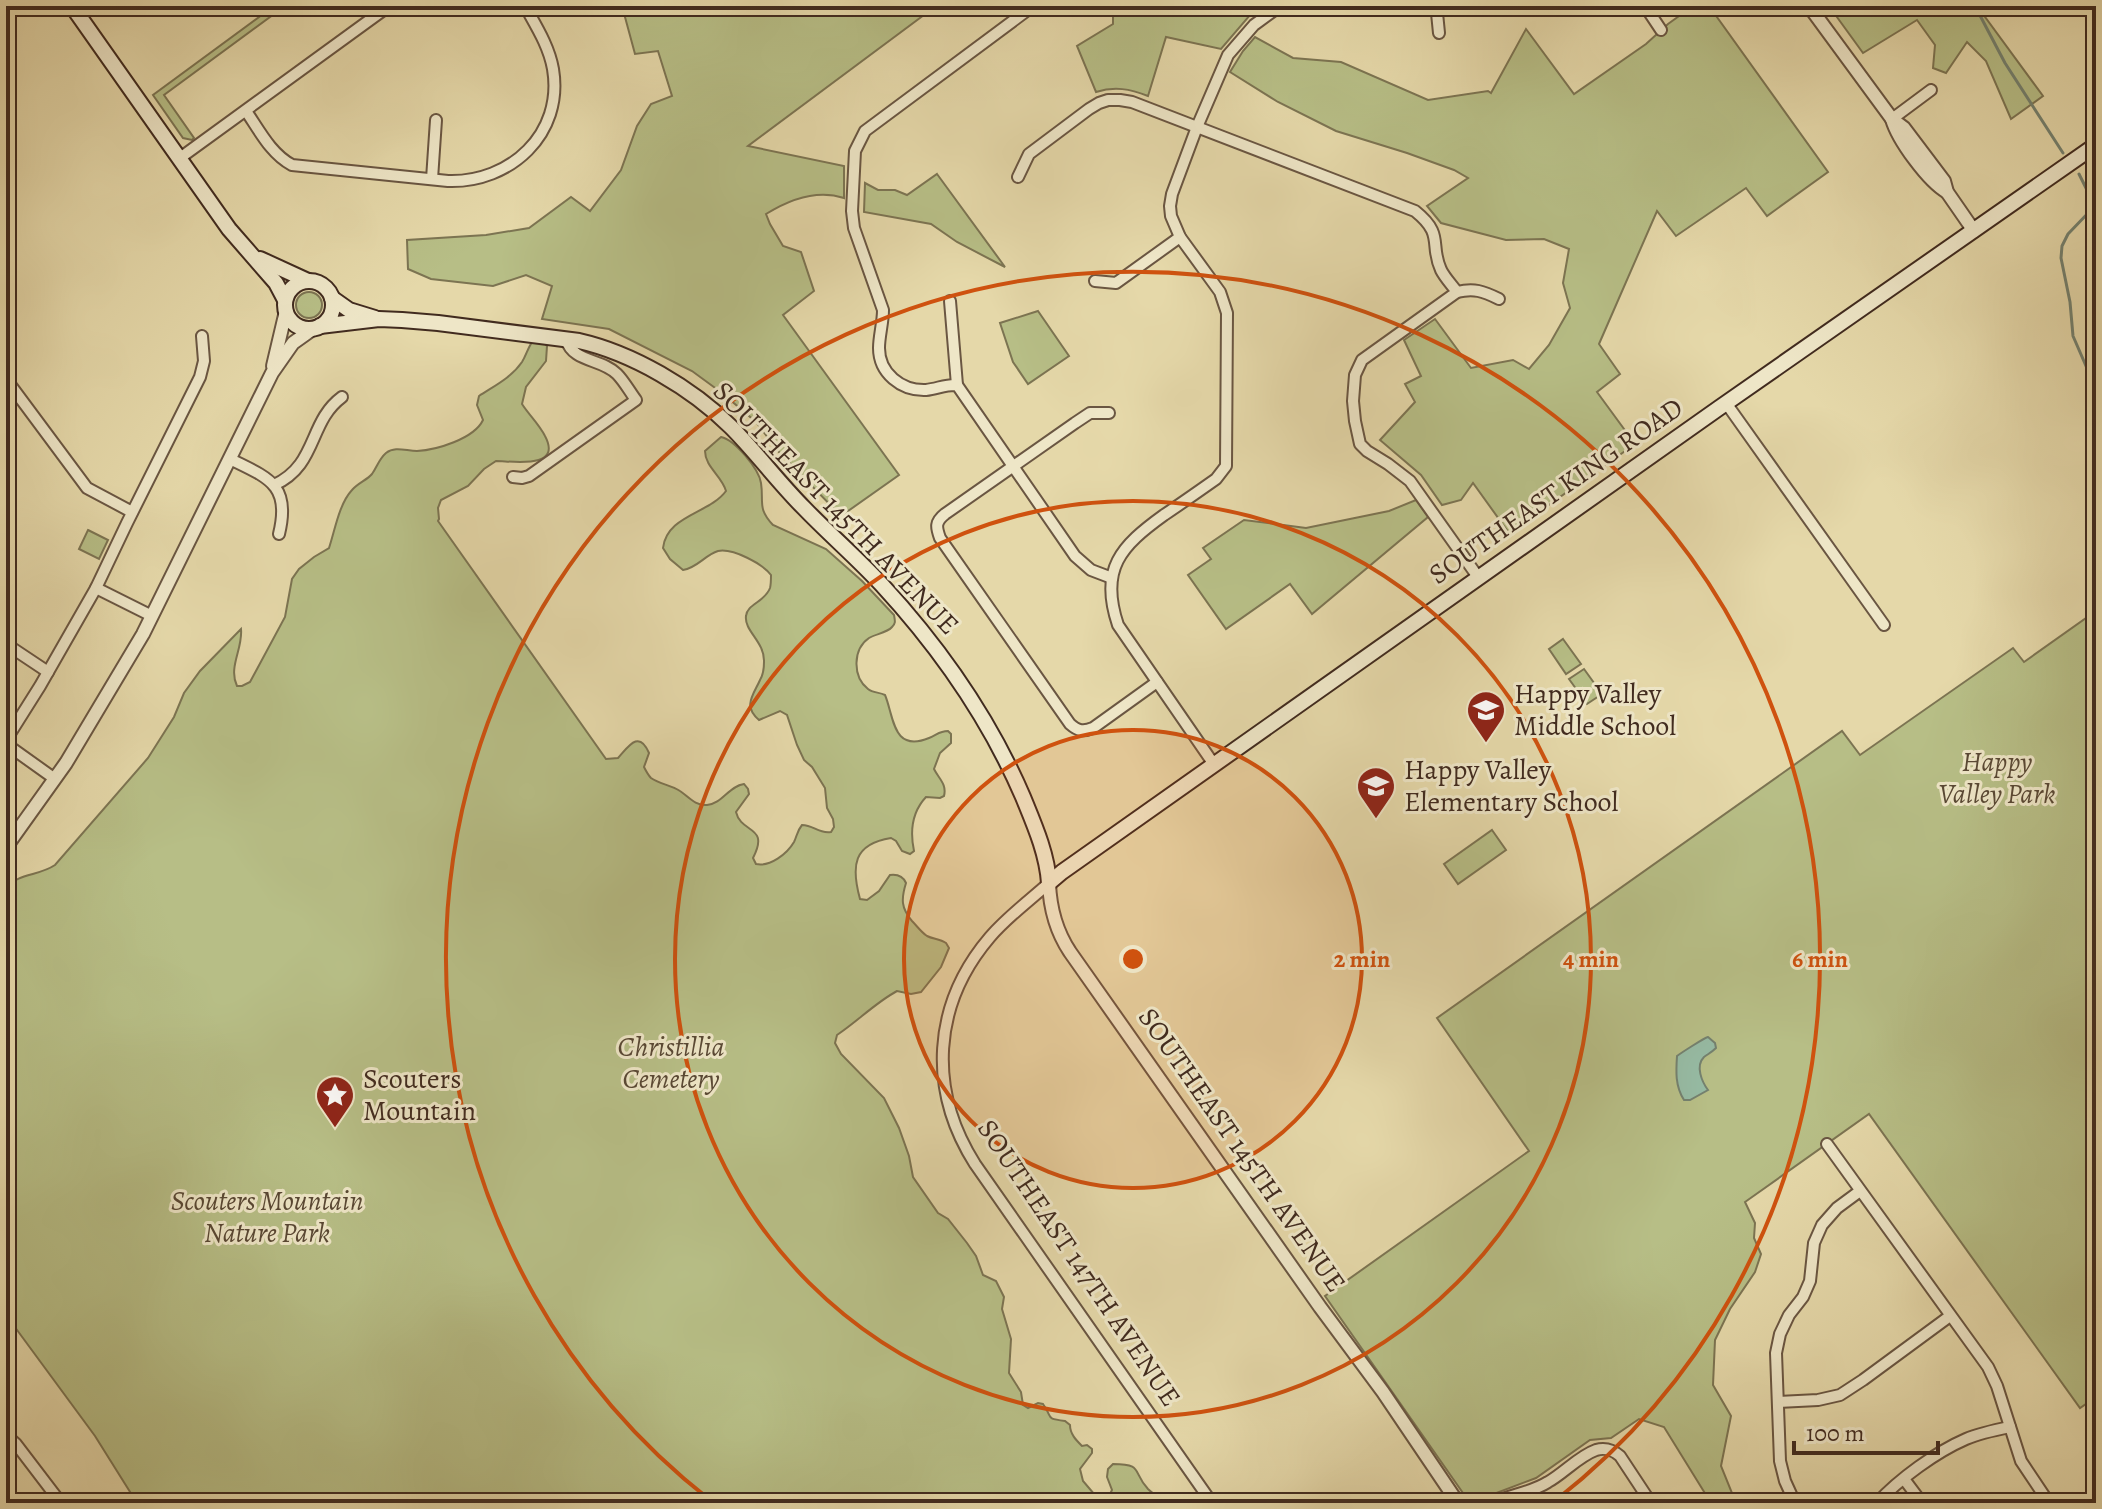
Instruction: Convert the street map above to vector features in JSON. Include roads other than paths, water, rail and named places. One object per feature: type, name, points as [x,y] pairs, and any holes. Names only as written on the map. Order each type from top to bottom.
[{"type":"main road","points":[[72,6],[229,229],[276,283],[289,318],[298,326],[317,327],[331,315],[332,298]]},
{"type":"main road","name":"SOUTHEAST KING ROAD","points":[[1049,883],[1213,763],[2096,145]]},
{"type":"main road","points":[[252,256],[308,281]]},
{"type":"main road","points":[[285,306],[293,287],[308,281]]},
{"type":"main road","name":"SOUTHEAST 145TH AVENUE","points":[[308,281],[325,286],[332,298],[349,310],[379,319]]},
{"type":"main road","name":"SOUTHEAST 145TH AVENUE","points":[[317,327],[379,319],[438,323],[597,345],[670,380],[703,402],[733,429],[791,495],[881,584],[949,666],[991,732],[1028,809],[1048,865],[1049,883]]},
{"type":"street","points":[[180,158],[389,6]]},
{"type":"street","points":[[246,111],[274,151],[292,165],[462,181],[496,173],[520,158],[540,133],[553,103],[555,85],[548,48],[525,6]]},
{"type":"street","points":[[957,385],[924,390],[908,388],[887,373],[879,347],[883,310],[854,228],[855,151],[865,131],[1033,6]]},
{"type":"street","points":[[1213,763],[1118,625],[1113,609],[1112,578],[1119,558],[1133,539],[1224,471],[1227,460],[1227,313],[1220,292],[1180,237],[1170,206],[1197,127],[1228,55],[1254,25],[1280,6]]},
{"type":"street","points":[[1433,6],[1439,33]]},
{"type":"street","points":[[1645,6],[1661,30]]},
{"type":"street","points":[[1809,6],[1892,119],[1896,133],[1937,186],[1947,192],[1974,231]]},
{"type":"street","points":[[1892,119],[1931,90]]},
{"type":"street","points":[[1018,177],[1029,154],[1099,103],[1132,102],[1415,211],[1432,229],[1441,269],[1457,292]]},
{"type":"street","points":[[432,179],[436,120]]},
{"type":"street","points":[[1095,281],[1116,283],[1180,237]]},
{"type":"street","points":[[1478,577],[1410,481],[1360,444],[1353,401],[1355,375],[1362,360],[1457,292],[1469,289],[1481,291],[1499,299]]},
{"type":"street","points":[[950,301],[957,385],[1082,564],[1112,578]]},
{"type":"street","points":[[272,373],[285,306]]},
{"type":"street","points":[[6,847],[55,779],[109,693],[152,616],[272,373],[293,343],[317,327]]},
{"type":"street","points":[[55,779],[6,742],[96,588],[200,377],[204,361],[202,336]]},
{"type":"street","points":[[513,477],[529,476],[636,400],[617,374],[573,353],[566,339]]},
{"type":"street","points":[[6,379],[87,488],[132,512]]},
{"type":"street","points":[[274,485],[300,466],[329,407],[342,397]]},
{"type":"street","points":[[1726,403],[1884,625]]},
{"type":"street","points":[[1109,413],[1090,413],[938,520],[936,527],[940,538],[1076,730],[1093,728],[1157,682]]},
{"type":"street","points":[[230,459],[266,478],[280,494],[284,508],[279,534]]},
{"type":"street","points":[[96,588],[152,616]]},
{"type":"street","points":[[6,644],[48,672]]},
{"type":"street","name":"SOUTHEAST 147TH AVENUE","points":[[1049,883],[990,938],[958,988],[950,1008],[943,1056],[944,1088],[950,1113],[961,1141],[975,1164],[1212,1503]]},
{"type":"street","name":"SOUTHEAST 145TH AVENUE","points":[[1049,883],[1053,915],[1066,946],[1383,1392],[1458,1503]]},
{"type":"street","points":[[1827,1144],[1988,1367],[2021,1461],[2049,1503]]},
{"type":"street","points":[[1795,1503],[1780,1461],[1776,1353],[1780,1334],[1810,1281],[1814,1243],[1822,1225],[1837,1208],[1860,1191]]},
{"type":"street","points":[[1778,1402],[1818,1400],[1840,1395],[1950,1316]]},
{"type":"street","points":[[1877,1503],[1904,1479],[1964,1440],[2010,1427]]},
{"type":"street","points":[[6,1435],[61,1503]]},
{"type":"street","points":[[1494,1503],[1539,1487],[1593,1451],[1606,1449],[1620,1456],[1651,1503]]},
{"type":"street","points":[[1904,1479],[1922,1503]]},
{"type":"waterway","points":[[1975,6],[2005,63],[2063,153]]},
{"type":"waterway","points":[[2079,174],[2090,196],[2091,210],[2068,234],[2061,258],[2073,336],[2096,384]]},
{"type":"place","name":"Happy Valley Middle School","points":[[1486,744]]},
{"type":"place","name":"Happy Valley Elementary School","points":[[1376,820]]},
{"type":"place","name":"Scouters Mountain","points":[[335,1129]]},
{"type":"park label","name":"Happy Valley Park","points":[[1997,778]]},
{"type":"park label","name":"Christillia Cemetery","points":[[671,1063]]},
{"type":"park label","name":"Scouters Mountain Nature Park","points":[[267,1217]]}]
